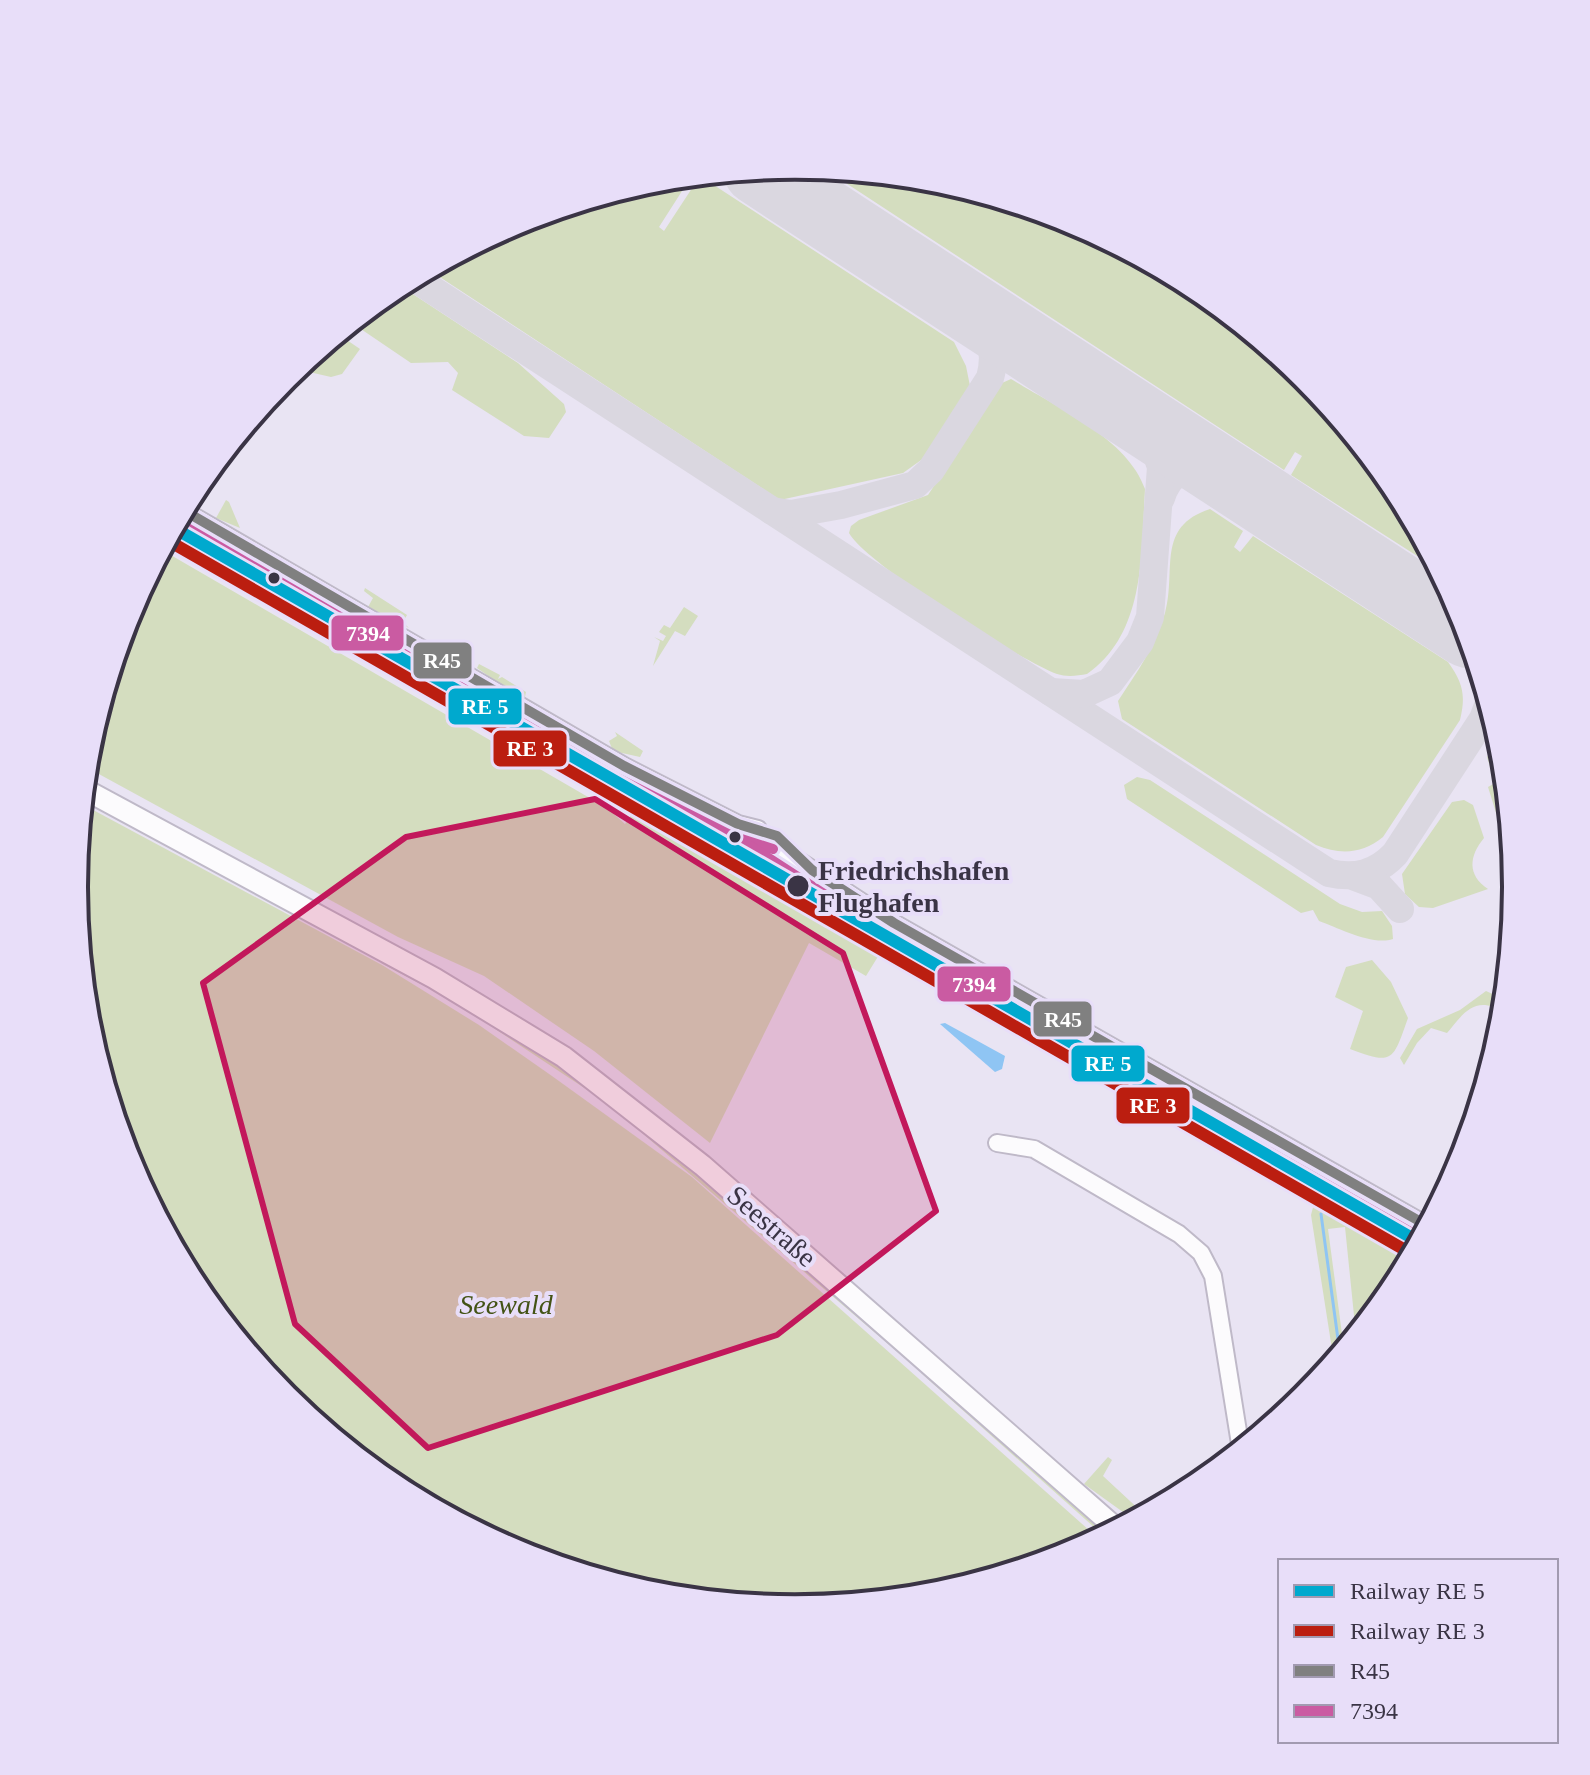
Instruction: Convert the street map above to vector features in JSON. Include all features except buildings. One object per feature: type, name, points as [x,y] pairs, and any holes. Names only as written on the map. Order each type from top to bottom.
[{"type":"main road","name":"Seestraße","points":[[94,794],[400,959],[552,1049],[657,1127],[1109,1522]]},
{"type":"street","points":[[194,516],[624,766],[749,828],[894,923],[1418,1220]]},
{"type":"street","points":[[997,1143],[1034,1149],[1175,1231],[1201,1253],[1213,1276],[1239,1437]]},
{"type":"highlighted area","points":[[595,799],[843,953],[936,1211],[777,1335],[428,1448],[295,1324],[203,983],[406,837]]},
{"type":"green space","points":[[845,182],[933,194],[1022,218],[1108,253],[1188,300],[1261,356],[1327,421],[1383,495],[1420,558],[1291,475],[1302,456],[1295,452],[1284,470]]},
{"type":"green space","points":[[715,186],[954,342],[966,366],[970,386],[924,458],[903,473],[780,500],[439,277],[482,253],[568,218],[683,190],[659,227],[664,231],[692,189]]},
{"type":"green space","points":[[412,294],[518,363],[564,404],[566,412],[549,438],[524,436],[452,390],[458,373],[448,362],[411,363],[362,330]]},
{"type":"green space","points":[[348,341],[360,349],[342,374],[331,377],[311,373]]},
{"type":"green space","points":[[1011,379],[1107,439],[1136,471],[1145,489],[1137,590],[1130,614],[1120,637],[1106,657],[1087,674],[1057,674],[1012,651],[912,587],[883,566],[849,533],[851,526],[859,520],[928,495],[1002,383]]},
{"type":"green space","points":[[226,500],[229,502],[240,528],[216,518]]},
{"type":"green space","points":[[1210,509],[1243,531],[1234,547],[1240,552],[1253,536],[1448,662],[1457,676],[1463,696],[1460,720],[1383,837],[1367,847],[1342,851],[1316,845],[1122,719],[1118,701],[1151,648],[1165,613],[1175,538],[1181,527],[1193,517]]},
{"type":"green space","points":[[171,555],[607,808],[625,824],[636,808],[777,890],[774,897],[826,928],[831,921],[882,950],[866,976],[809,943],[710,1143],[594,1051],[484,976],[398,937],[98,773],[112,705],[126,660],[142,617]]},
{"type":"green space","points":[[365,588],[407,615],[403,622],[409,628],[368,607],[373,598],[364,591]]},
{"type":"green space","points":[[684,607],[698,616],[685,636],[675,631],[653,666],[660,641],[654,637],[663,641],[666,636],[659,632],[664,625],[670,628]]},
{"type":"green space","points":[[479,664],[500,675],[498,679],[502,677],[526,692],[525,697],[521,699],[477,668]]},
{"type":"green space","points":[[615,732],[643,751],[640,757],[613,751],[609,741],[617,736]]},
{"type":"green space","points":[[1137,777],[1150,780],[1340,904],[1362,912],[1382,911],[1392,926],[1393,939],[1366,938],[1319,921],[1313,910],[1301,913],[1127,799],[1124,785]]},
{"type":"green space","points":[[1494,784],[1498,820],[1488,787]]},
{"type":"green space","points":[[1464,800],[1473,805],[1484,838],[1475,852],[1472,865],[1476,878],[1488,889],[1433,908],[1419,907],[1405,894],[1402,874],[1452,802]]},
{"type":"green space","name":"Seewald","points":[[93,810],[382,965],[479,1025],[692,1177],[1089,1530],[1022,1557],[933,1581],[841,1593],[749,1593],[657,1581],[568,1557],[482,1522],[402,1475],[329,1419],[263,1354],[207,1280],[161,1200],[142,1158],[112,1070],[94,980],[88,888]]},
{"type":"green space","points":[[1372,960],[1391,982],[1408,1018],[1395,1051],[1384,1058],[1350,1049],[1363,1011],[1335,997],[1346,967]]},
{"type":"green space","points":[[390,962],[511,1030],[661,1138],[915,1367],[607,1103],[453,1001],[381,963]]},
{"type":"green space","points":[[1486,991],[1493,994],[1491,1007],[1472,1008],[1447,1033],[1431,1028],[1417,1043],[1404,1065],[1400,1058],[1417,1029],[1460,1010]]},
{"type":"green space","points":[[1316,1196],[1402,1249],[1354,1320],[1345,1227],[1328,1229],[1342,1335],[1332,1348],[1311,1215]]},
{"type":"green space","points":[[924,1372],[1102,1525],[1095,1528],[921,1373]]},
{"type":"green space","points":[[1108,1457],[1112,1460],[1103,1476],[1136,1507],[1124,1513],[1084,1484]]},
{"type":"water","points":[[945,1023],[1005,1056],[1002,1069],[995,1072],[940,1024]]},
{"type":"waterway","points":[[1321,1214],[1338,1340]]},
{"type":"taxiway","points":[[425,285],[1329,873],[1365,873],[1395,854],[1482,721]]},
{"type":"taxiway","points":[[772,511],[791,514],[841,505],[915,485],[931,470],[990,378],[993,357],[990,339],[967,306]]},
{"type":"taxiway","points":[[1051,692],[1084,694],[1110,682],[1140,642],[1150,617],[1161,467],[1151,437],[1132,414]]},
{"type":"taxiway","points":[[1161,498],[1169,481],[1181,471],[1197,467],[1215,469]]},
{"type":"taxiway","points":[[1355,877],[1379,886],[1400,909]]},
{"type":"runway","points":[[775,181],[1449,621]]},
{"type":"transit line","name":"R45","points":[[194,516],[624,766],[738,824],[777,836],[812,870],[894,923],[1418,1220]]},
{"type":"transit line","name":"7394","points":[[187,528],[617,778],[732,836],[773,849]]},
{"type":"transit line","points":[[183,533],[1409,1237]]},
{"type":"transit line","points":[[177,546],[1402,1248]]},
{"type":"transit line","name":"7394","points":[[741,840],[887,935],[1412,1233]]},
{"type":"place","name":"Friedrichshafen Flughafen","points":[[798,886]]}]
